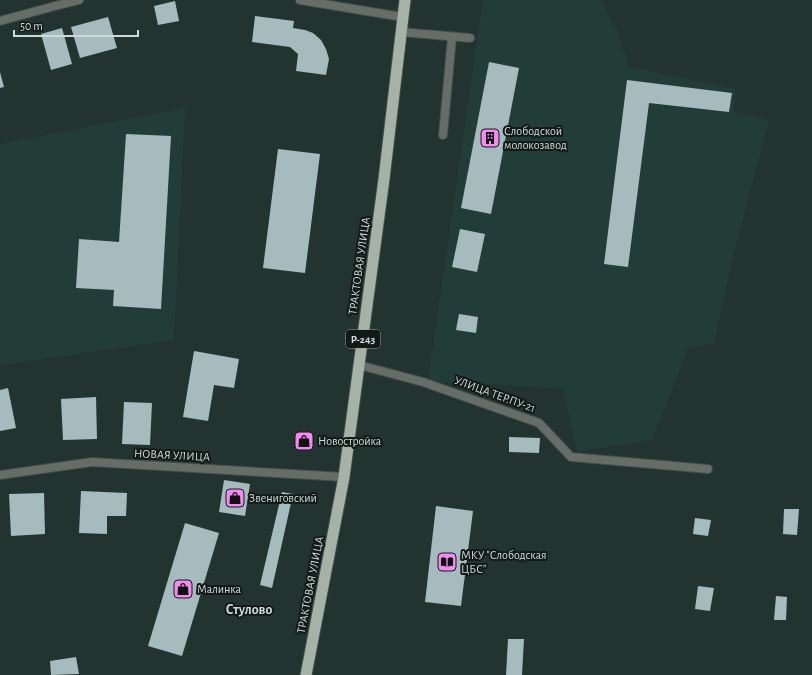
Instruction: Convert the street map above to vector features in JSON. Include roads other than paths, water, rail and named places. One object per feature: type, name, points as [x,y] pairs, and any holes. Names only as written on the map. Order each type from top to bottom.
[{"type":"highway","name":"ТРАКТОВАЯ УЛИЦА","points":[[306,675],[344,477],[384,179],[405,0]]},
{"type":"street","points":[[0,21],[79,0]]},
{"type":"street","points":[[300,0],[402,17]]},
{"type":"street","points":[[401,32],[470,38]]},
{"type":"street","points":[[443,135],[452,37]]},
{"type":"street","name":"УЛИЦА ТЕР.ПУ-21","points":[[359,365],[423,382],[539,423],[571,457],[708,469]]},
{"type":"street","name":"НОВАЯ УЛИЦА","points":[[0,475],[92,462],[344,477]]},
{"type":"place","name":"Слободской молокозавод","points":[[490,138]]},
{"type":"place","name":"Новостройка","points":[[304,441]]},
{"type":"place","name":"Звениговский","points":[[235,498]]},
{"type":"place","name":"МКУ \"Слободская ЦБС\"","points":[[447,562]]},
{"type":"place","name":"Малинка","points":[[183,589]]},
{"type":"district","name":"Стулово","points":[[249,610]]}]
